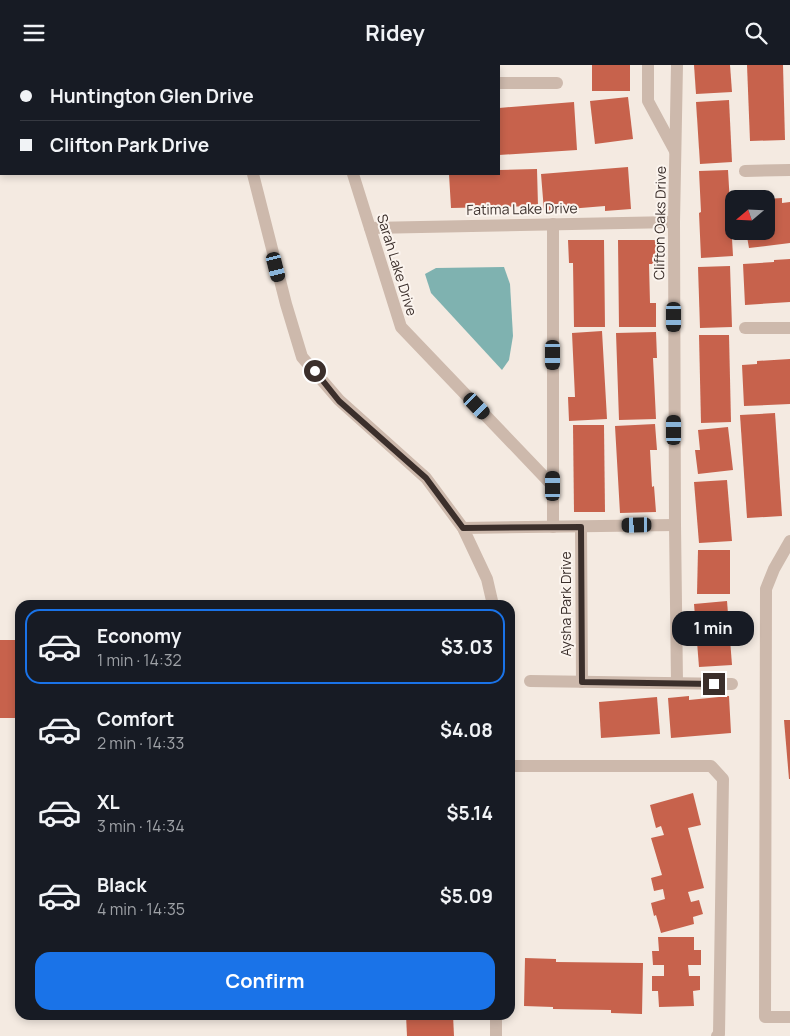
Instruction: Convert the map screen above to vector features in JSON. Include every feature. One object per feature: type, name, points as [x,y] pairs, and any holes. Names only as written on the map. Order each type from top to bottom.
[{"type":"street","name":"Clifton Oaks Drive","points":[[648,65],[648,101],[675,152]]},
{"type":"street","name":"Clifton Oaks Drive","points":[[677,683],[674,222],[678,65]]},
{"type":"street","points":[[500,83],[557,83]]},
{"type":"street","points":[[744,171],[790,171]]},
{"type":"street","points":[[253,175],[286,304],[302,357],[339,401],[426,478],[463,528],[487,579],[492,600]]},
{"type":"street","name":"Sarah Lake Drive","points":[[353,175],[401,327],[553,486]]},
{"type":"street","name":"Fatima Lake Drive","points":[[370,228],[674,222]]},
{"type":"street","points":[[553,224],[553,527]]},
{"type":"street","points":[[745,328],[790,328]]},
{"type":"street","points":[[463,528],[675,525]]},
{"type":"street","name":"Aysha Park Drive","points":[[581,527],[582,682]]},
{"type":"street","points":[[790,541],[774,569],[766,589],[766,1017],[790,1017]]},
{"type":"street","points":[[530,681],[732,684]]},
{"type":"street","points":[[515,767],[711,766],[723,779],[719,1034],[717,1036]]},
{"type":"street","points":[[496,1020],[496,1036]]},
{"type":"water","points":[[504,267],[510,284],[513,336],[509,360],[502,370],[431,293],[425,274],[436,268]]},
{"type":"building","points":[[592,65],[630,65],[630,91],[592,91]]},
{"type":"building","points":[[694,65],[730,65],[732,92],[696,94]]},
{"type":"building","points":[[747,65],[783,65],[785,140],[750,141]]},
{"type":"building","points":[[628,97],[633,139],[595,144],[590,101]]},
{"type":"building","points":[[729,100],[732,162],[700,164],[696,102]]},
{"type":"building","points":[[574,102],[577,150],[500,155],[500,108]]},
{"type":"building","points":[[628,167],[631,209],[605,211],[605,206],[544,211],[541,174]]},
{"type":"building","points":[[537,169],[538,206],[451,208],[449,175],[500,175],[500,170]]},
{"type":"building","points":[[728,170],[729,190],[725,190],[725,240],[732,240],[733,256],[701,258],[699,171]]},
{"type":"building","points":[[775,198],[782,198],[782,203],[790,202],[790,243],[749,248],[748,240],[775,240]]},
{"type":"building","points":[[568,240],[604,240],[605,327],[574,327],[573,263],[569,263]]},
{"type":"building","points":[[618,240],[656,240],[656,264],[649,264],[650,303],[656,303],[656,327],[619,327]]},
{"type":"building","points":[[790,259],[790,302],[745,305],[743,264]]},
{"type":"building","points":[[730,266],[732,327],[700,328],[698,267]]},
{"type":"building","points":[[602,331],[607,419],[569,421],[568,397],[575,397],[572,333]]},
{"type":"building","points":[[656,332],[657,358],[653,358],[656,419],[619,420],[616,333]]},
{"type":"building","points":[[699,335],[729,335],[731,422],[701,423]]},
{"type":"building","points":[[790,359],[790,404],[744,406],[742,365],[757,364],[757,361]]},
{"type":"building","points":[[775,413],[782,516],[747,518],[740,415]]},
{"type":"building","points":[[655,424],[657,450],[650,450],[652,487],[654,486],[656,512],[620,513],[615,426]]},
{"type":"building","points":[[573,425],[604,425],[605,512],[574,512]]},
{"type":"building","points":[[728,427],[733,470],[698,474],[695,450],[700,450],[698,430]]},
{"type":"building","points":[[727,480],[732,541],[699,543],[694,482]]},
{"type":"building","points":[[698,550],[730,550],[730,594],[697,594]]},
{"type":"building","points":[[727,601],[732,665],[699,667],[694,604]]},
{"type":"building","points":[[0,640],[15,640],[15,718],[0,718]]},
{"type":"building","points":[[689,696],[689,700],[729,696],[731,733],[671,738],[668,698]]},
{"type":"building","points":[[657,697],[660,734],[601,738],[599,702]]},
{"type":"building","points":[[784,720],[790,720],[790,779],[789,779]]},
{"type":"building","points":[[693,793],[701,825],[688,828],[704,888],[688,892],[691,902],[699,900],[703,914],[693,917],[694,924],[661,933],[651,903],[665,899],[663,889],[654,891],[651,878],[662,875],[651,838],[664,835],[661,826],[656,828],[650,805]]},
{"type":"building","points":[[658,937],[694,937],[694,950],[701,950],[701,965],[688,965],[689,976],[700,976],[700,990],[693,991],[694,1006],[659,1007],[658,991],[652,991],[652,976],[664,976],[664,965],[653,965],[652,951],[659,951]]},
{"type":"building","points":[[525,958],[556,959],[556,962],[643,963],[642,1014],[611,1013],[611,1010],[553,1009],[553,1007],[524,1006]]},
{"type":"building","points":[[406,1020],[453,1020],[454,1036],[407,1036]]},
{"type":"route","points":[[315,371],[339,401],[426,478],[463,528],[581,527],[582,682],[714,684]]}]
